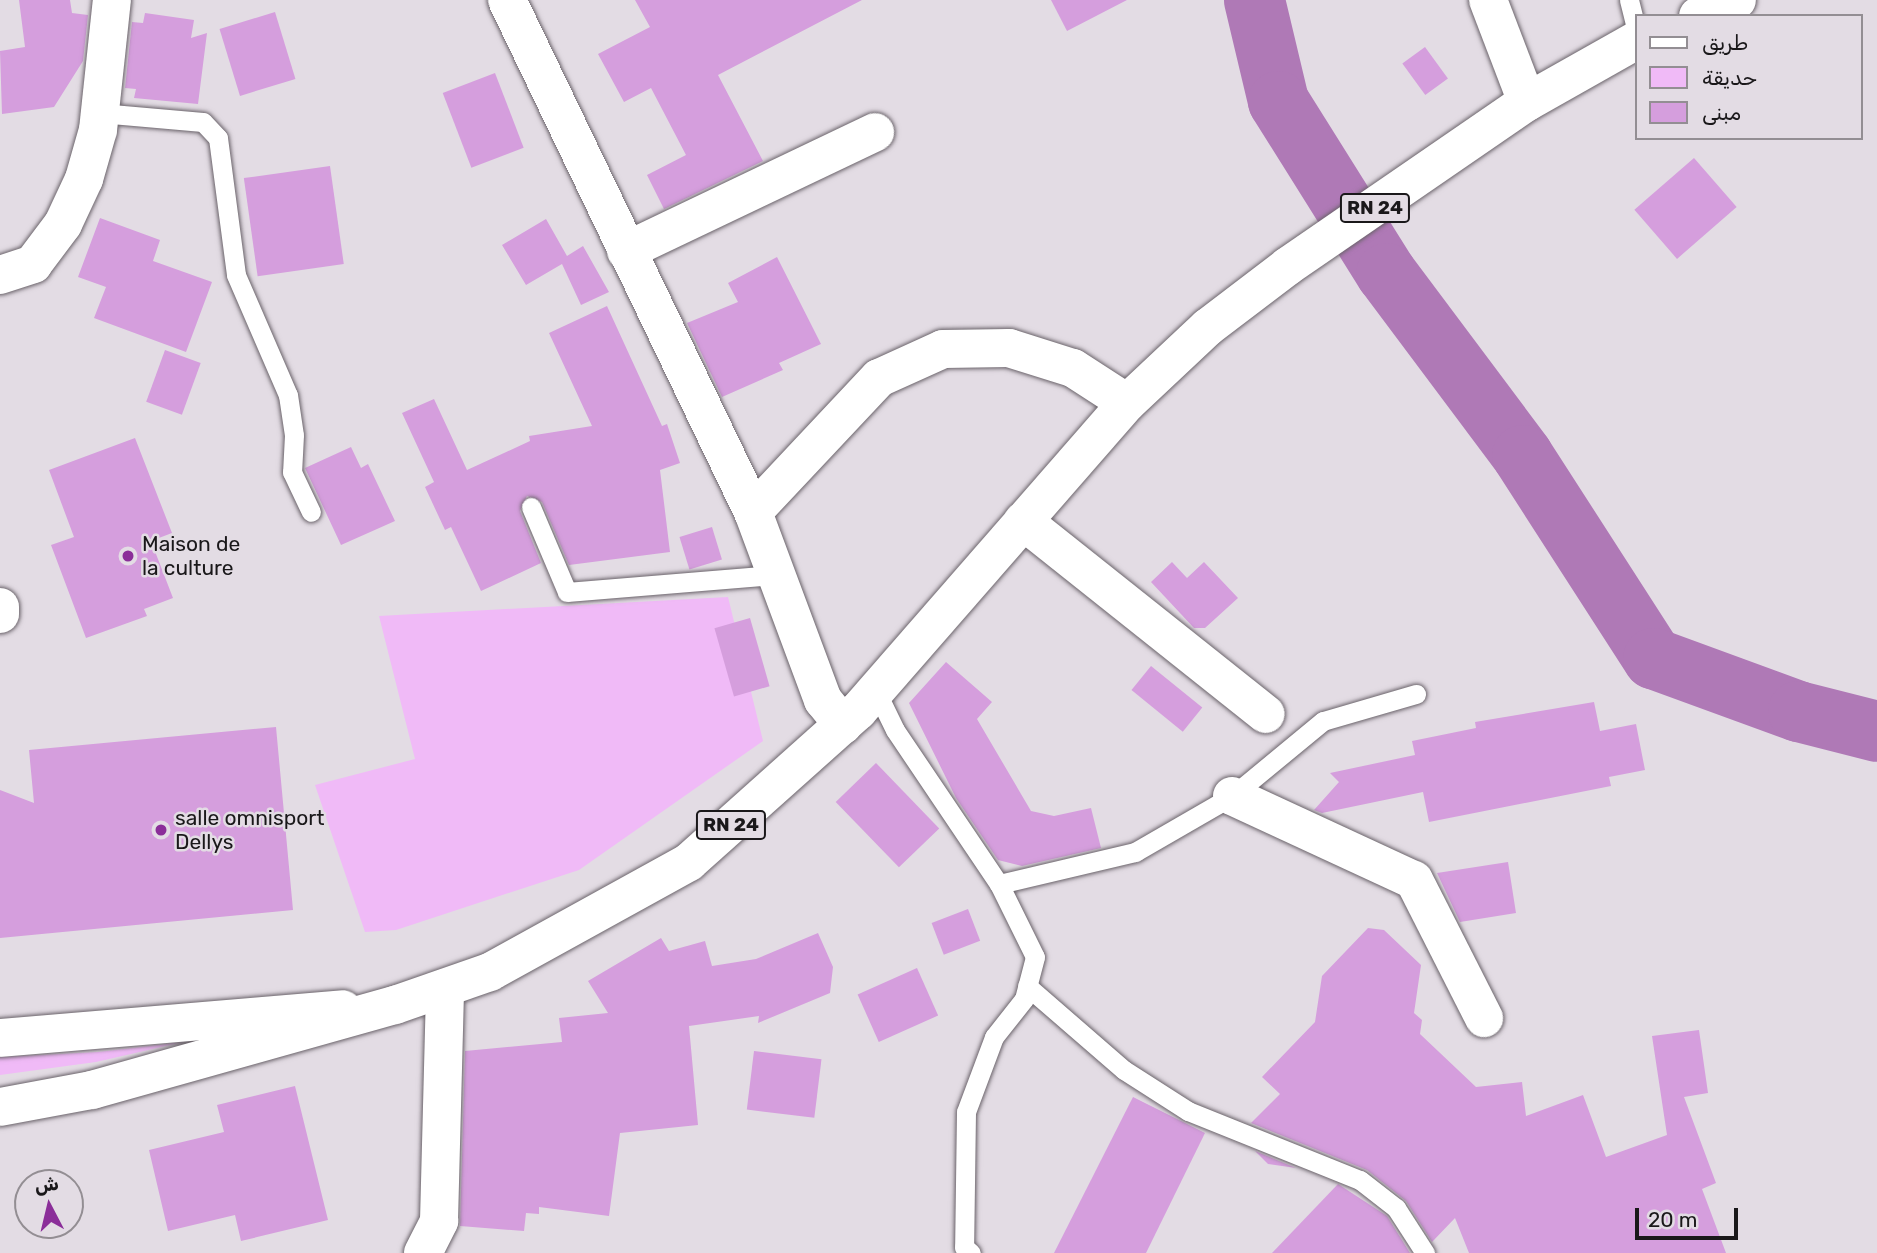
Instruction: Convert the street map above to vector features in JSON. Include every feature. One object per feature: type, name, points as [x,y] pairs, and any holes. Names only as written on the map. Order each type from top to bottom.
[{"type":"street","points":[[0,289],[16,269],[63,224],[85,178],[100,113],[112,0]]},
{"type":"street","points":[[507,0],[753,512],[823,700],[843,725]]},
{"type":"street","points":[[1488,0],[1527,102]]},
{"type":"street","points":[[1703,14],[1737,0]]},
{"type":"street","name":"RN 24","points":[[0,1107],[92,1090],[395,1005],[490,972],[689,862],[843,725],[876,691],[1126,403],[1208,327],[1288,266],[1463,150],[1527,102],[1636,41]]},
{"type":"street","points":[[626,251],[875,132]]},
{"type":"street","points":[[753,512],[879,378],[943,349],[1009,348],[1073,368],[1126,403]]},
{"type":"street","points":[[1023,521],[1266,714]]},
{"type":"street","points":[[0,607],[0,614]]},
{"type":"street","points":[[1232,796],[1414,880],[1483,1018]]},
{"type":"street","points":[[423,1253],[439,1221],[445,988]]},
{"type":"street","points":[[0,1038],[395,1005]]},
{"type":"lane","points":[[1629,0],[1636,29]]},
{"type":"lane","points":[[100,113],[203,122],[218,138],[236,275],[288,395],[295,435],[292,472],[311,512]]},
{"type":"lane","points":[[531,507],[567,592],[776,575]]},
{"type":"lane","points":[[876,691],[895,730],[999,884],[1035,957],[1024,999],[994,1037],[967,1112],[964,1247],[971,1253]]},
{"type":"lane","points":[[999,884],[1135,852],[1232,796],[1323,721],[1416,694]]},
{"type":"lane","points":[[1027,986],[1124,1070],[1188,1111],[1360,1180],[1396,1208],[1425,1253]]},
{"type":"green space","points":[[728,597],[763,741],[579,870],[396,930],[365,932],[315,785],[415,759],[379,616]]},
{"type":"green space","points":[[183,1042],[96,1062],[0,1075],[0,1057],[98,1052]]},
{"type":"building","points":[[19,0],[70,0],[72,13],[88,15],[83,61],[54,107],[2,114],[0,51],[25,47]]},
{"type":"building","points":[[635,0],[862,0],[718,75],[763,161],[664,209],[647,175],[686,155],[651,88],[624,102],[598,54],[650,27]]},
{"type":"building","points":[[1051,0],[1127,0],[1067,31]]},
{"type":"building","points":[[275,12],[295,79],[240,96],[220,29]]},
{"type":"building","points":[[145,13],[194,20],[191,38],[207,33],[198,104],[134,98],[136,89],[125,88],[132,22],[143,23]]},
{"type":"building","points":[[1425,47],[1448,79],[1425,95],[1402,63]]},
{"type":"building","points":[[495,73],[524,148],[471,168],[443,93]]},
{"type":"building","points":[[1694,158],[1737,207],[1677,259],[1634,210]]},
{"type":"building","points":[[330,166],[344,264],[258,276],[244,178]]},
{"type":"building","points":[[100,218],[160,240],[153,261],[212,282],[186,352],[94,318],[106,287],[78,277]]},
{"type":"building","points":[[546,219],[567,256],[583,246],[609,292],[581,305],[562,264],[526,285],[502,245]]},
{"type":"building","points":[[777,257],[821,344],[779,363],[783,370],[722,397],[687,323],[738,302],[728,283]]},
{"type":"building","points":[[607,306],[662,426],[667,424],[680,463],[660,470],[670,552],[569,565],[542,502],[527,496],[520,511],[541,563],[481,591],[451,527],[445,530],[425,487],[434,482],[402,413],[434,399],[467,470],[530,441],[529,436],[592,426],[549,333]]},
{"type":"building","points":[[165,350],[201,363],[182,415],[146,402]]},
{"type":"building","points":[[135,438],[172,533],[151,541],[173,598],[144,609],[147,616],[86,638],[51,545],[74,537],[49,470]]},
{"type":"building","points":[[351,447],[361,468],[368,464],[395,521],[341,545],[305,468]]},
{"type":"building","points":[[712,527],[722,560],[689,569],[679,537]]},
{"type":"building","points":[[1172,562],[1187,578],[1204,562],[1238,598],[1205,628],[1194,628],[1151,582]]},
{"type":"building","points":[[750,618],[770,686],[734,696],[714,628]]},
{"type":"building","points":[[946,662],[992,702],[977,719],[1031,811],[1054,816],[1091,808],[1101,848],[1022,866],[998,860],[956,798],[909,703]]},
{"type":"building","points":[[1151,666],[1202,708],[1183,732],[1131,690]]},
{"type":"building","points":[[1594,702],[1600,731],[1636,724],[1645,770],[1609,777],[1611,786],[1429,822],[1423,792],[1322,813],[1314,810],[1339,782],[1330,773],[1415,755],[1412,741],[1476,728],[1475,722]]},
{"type":"building","name":"salle omnisport Dellys","points":[[276,727],[293,910],[0,938],[0,790],[34,803],[29,750]]},
{"type":"building","points":[[876,763],[939,828],[899,867],[836,802]]},
{"type":"building","points":[[1508,862],[1516,913],[1460,922],[1437,873]]},
{"type":"building","points":[[968,909],[980,941],[944,955],[932,923]]},
{"type":"building","points":[[1368,928],[1384,930],[1421,965],[1414,1013],[1422,1020],[1420,1034],[1476,1087],[1522,1082],[1526,1116],[1583,1095],[1606,1157],[1667,1135],[1652,1036],[1699,1030],[1708,1093],[1684,1097],[1716,1183],[1702,1189],[1726,1253],[1469,1253],[1455,1218],[1432,1242],[1406,1201],[1367,1170],[1251,1123],[1280,1094],[1262,1077],[1315,1022],[1322,976]]},
{"type":"building","points":[[818,933],[833,967],[830,993],[758,1023],[759,1016],[689,1026],[698,1125],[620,1133],[609,1216],[539,1207],[539,1214],[526,1213],[524,1231],[460,1226],[465,1051],[562,1042],[559,1018],[608,1013],[588,981],[661,938],[669,951],[705,941],[712,966],[756,959]]},
{"type":"building","points":[[917,968],[938,1016],[879,1042],[858,994]]},
{"type":"building","points":[[754,1051],[821,1059],[814,1118],[747,1110]]},
{"type":"building","points":[[295,1086],[328,1220],[241,1241],[235,1215],[168,1231],[149,1150],[224,1132],[217,1105]]},
{"type":"building","points":[[1133,1097],[1205,1133],[1146,1253],[1054,1253]]},
{"type":"building","points":[[1255,1151],[1296,1168],[1268,1164]]},
{"type":"building","points":[[1338,1184],[1387,1216],[1410,1253],[1272,1253]]},
{"type":"waterway","points":[[1254,0],[1278,101],[1386,273],[1522,455],[1653,658],[1798,711],[1877,731]]},
{"type":"place","name":"Maison de la culture","points":[[128,556]]},
{"type":"place","name":"salle omnisport Dellys","points":[[161,830]]}]
